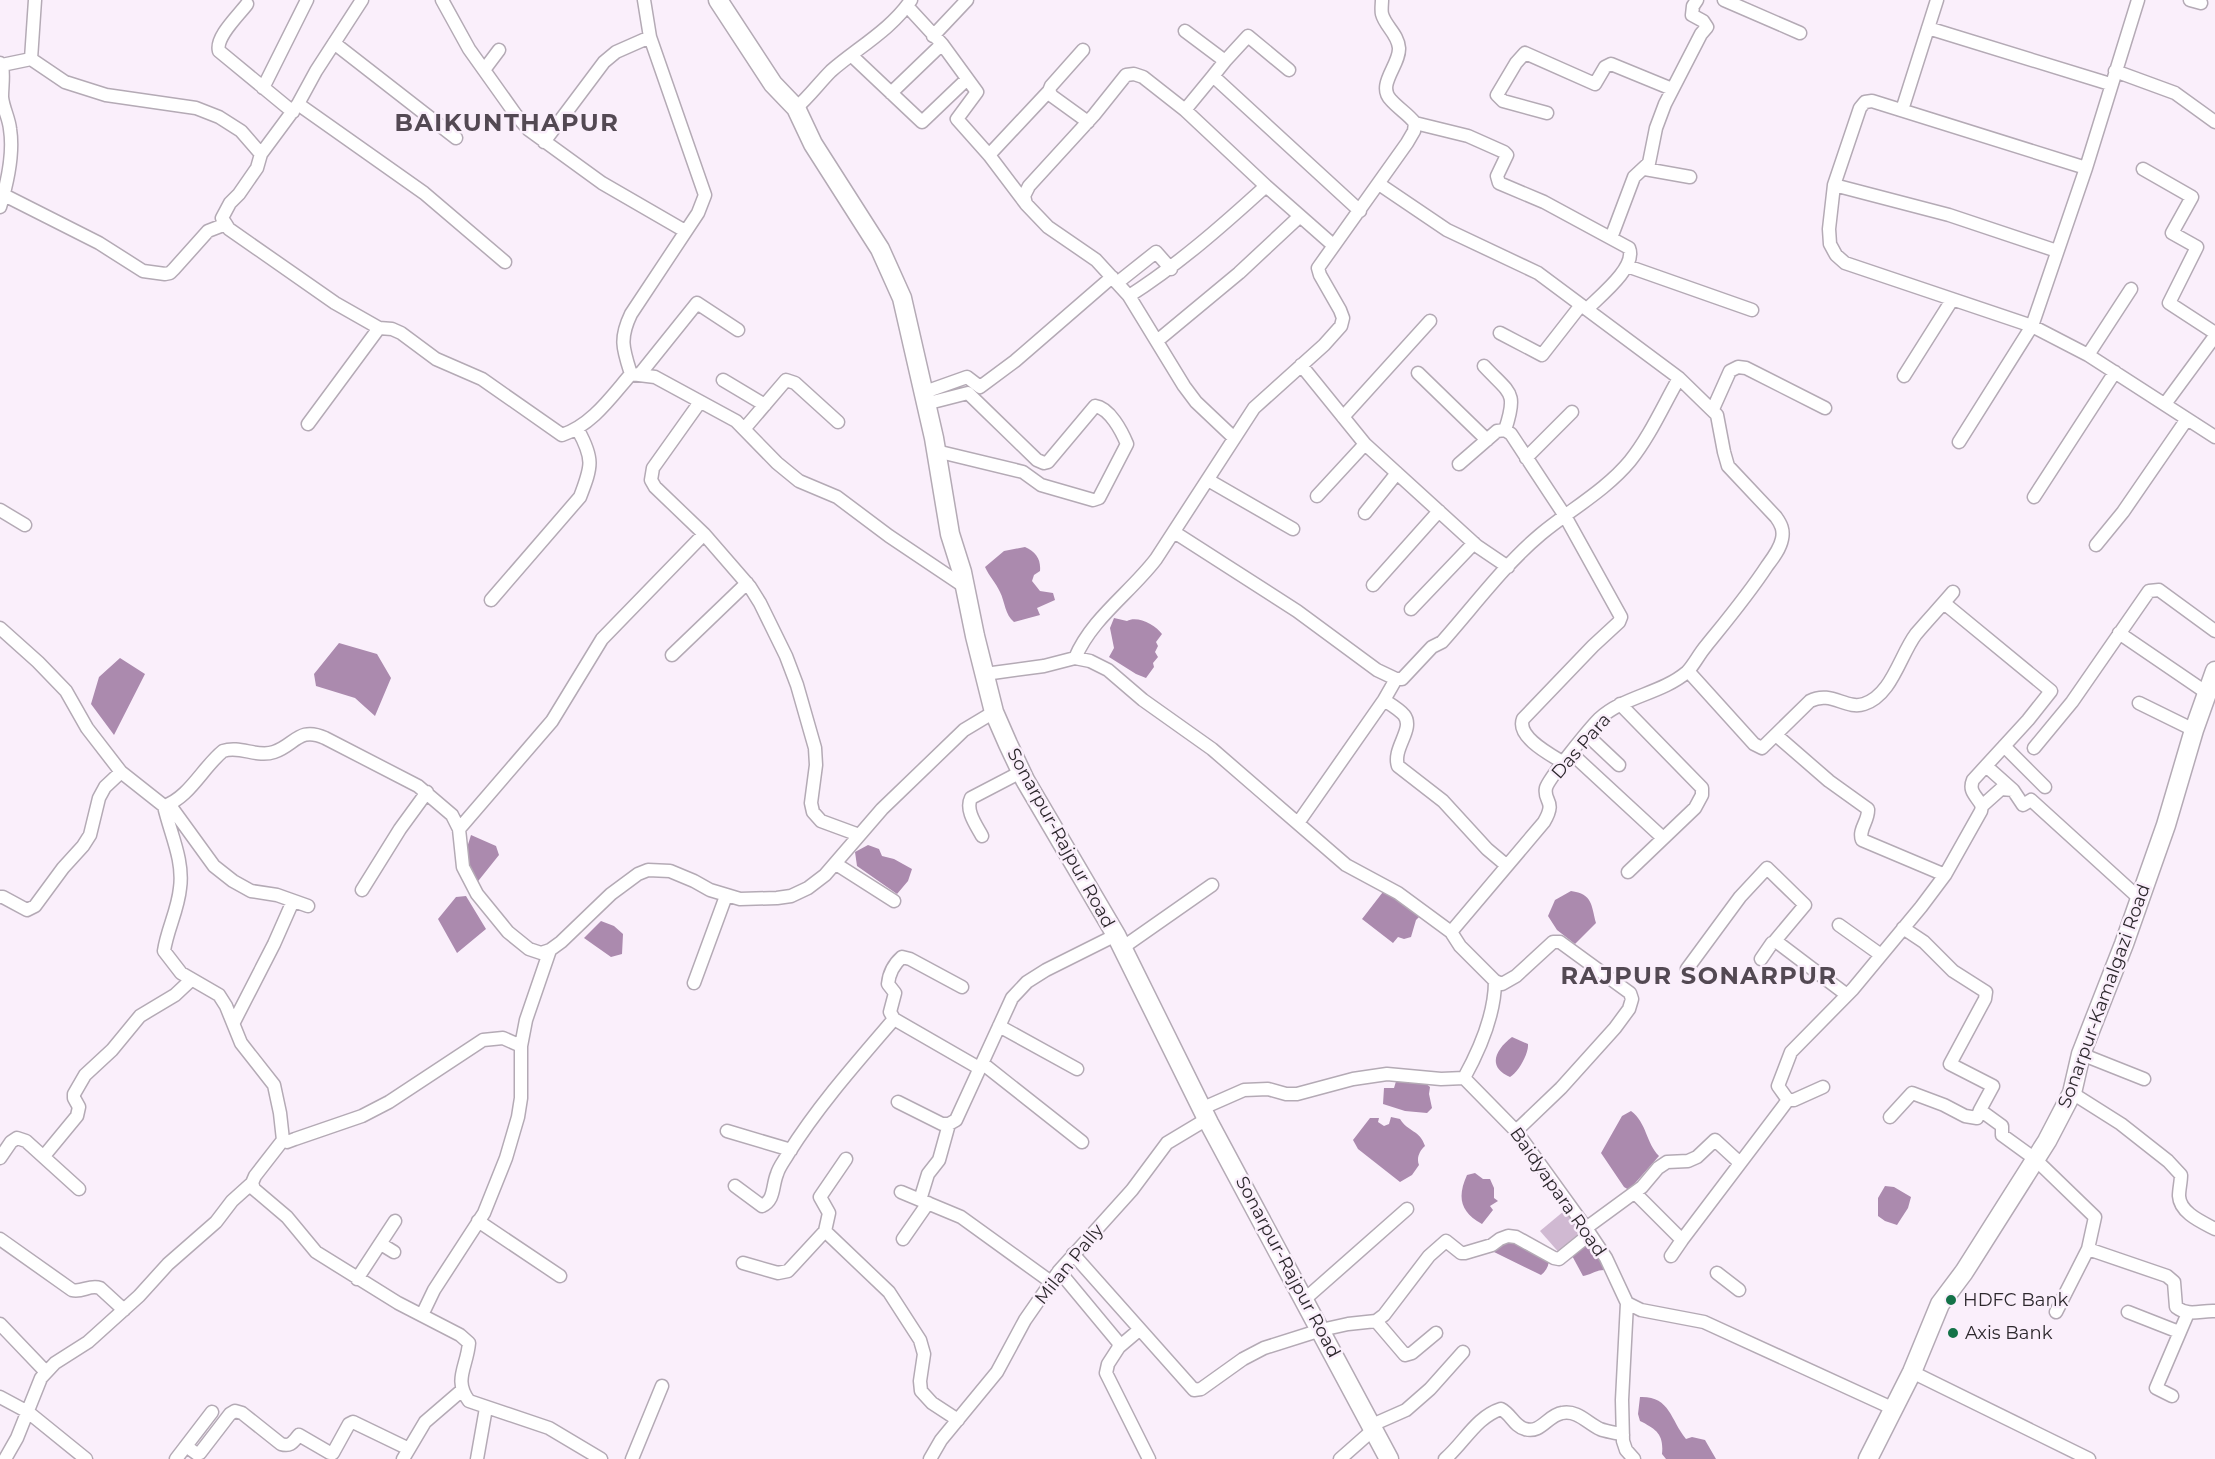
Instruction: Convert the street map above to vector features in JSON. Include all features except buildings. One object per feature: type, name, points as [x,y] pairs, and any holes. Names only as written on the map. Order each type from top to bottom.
[{"type":"main road","name":"Sonarpur-Rajpur Road","points":[[718,0],[773,84],[796,108],[813,144],[880,249],[902,298],[936,451],[950,534],[965,587],[994,712],[1021,772],[1119,942],[1205,1114],[1389,1459]]},
{"type":"main road","name":"Sonarpur-Kamalgazi Road","points":[[1868,1459],[1912,1372],[1940,1304],[1964,1272],[2047,1141],[2072,1093],[2081,1054],[2166,825],[2194,730],[2215,671]]},
{"type":"street","points":[[31,59],[35,0]]},
{"type":"street","points":[[264,88],[307,0]]},
{"type":"street","points":[[362,0],[295,108],[261,154],[257,168],[230,203],[222,218],[229,229],[335,303],[379,328],[392,329],[401,333],[436,359],[482,379],[562,435],[578,430],[595,415],[635,374],[697,303],[738,330]]},
{"type":"street","points":[[442,0],[469,49],[516,115],[544,142],[602,183],[685,231]]},
{"type":"street","points":[[635,374],[622,342],[625,328],[631,314],[698,213],[705,195],[650,38],[644,0]]},
{"type":"street","points":[[891,93],[937,40],[967,0]]},
{"type":"street","points":[[1382,0],[1382,14],[1398,40],[1399,49],[1386,84],[1386,93],[1390,100],[1408,113],[1415,123],[1468,136],[1504,152],[1507,155],[1497,176],[1499,183],[1544,202],[1629,248],[1627,266],[1611,286],[1584,307],[1542,355],[1500,333]]},
{"type":"street","points":[[1611,238],[1634,177],[1649,164],[1660,115],[1701,34],[1707,27],[1703,21],[1692,15],[1693,6],[1697,0]]},
{"type":"street","points":[[1724,0],[1800,33]]},
{"type":"street","points":[[1902,110],[1937,0]]},
{"type":"street","points":[[1959,442],[2032,326],[2086,168],[2110,84],[2138,0]]},
{"type":"street","points":[[796,108],[808,98],[830,72],[909,3],[976,92],[957,118],[989,155],[1026,204],[1048,227],[1096,260],[1130,296],[1196,402],[1233,437]]},
{"type":"street","points":[[247,4],[219,39],[217,47],[225,57],[264,88],[424,193],[505,262]]},
{"type":"street","points":[[1928,28],[2110,84]]},
{"type":"street","points":[[1185,31],[1225,61]]},
{"type":"street","points":[[1185,110],[1248,36],[1288,70]]},
{"type":"street","points":[[544,142],[604,62],[616,52],[650,38]]},
{"type":"street","points":[[334,43],[456,138]]},
{"type":"street","points":[[484,70],[499,50]]},
{"type":"street","points":[[989,155],[1049,91],[1083,50]]},
{"type":"street","points":[[1547,112],[1503,101],[1497,95],[1516,63],[1526,53],[1595,84],[1605,67],[1611,64],[1672,89]]},
{"type":"street","points":[[851,55],[922,122],[966,80]]},
{"type":"street","points":[[226,224],[208,231],[170,273],[165,274],[143,271],[99,243],[2,201],[10,156],[11,130],[2,99],[1,64],[31,59],[65,82],[106,95],[196,108],[219,117],[241,131],[261,154]]},
{"type":"street","points":[[2115,71],[2175,93],[2215,122]]},
{"type":"street","points":[[1026,204],[1024,196],[1029,186],[1088,122],[1126,75],[1134,74],[1143,77],[1185,110],[1266,186],[1334,245]]},
{"type":"street","points":[[1213,76],[1360,211]]},
{"type":"street","points":[[1049,91],[1052,96],[1088,122]]},
{"type":"street","points":[[2086,168],[1872,101],[1865,102],[1860,108],[1833,185],[1830,244],[1845,264],[2032,326],[2088,355],[2215,437]]},
{"type":"street","points":[[1076,658],[1087,634],[1142,578],[1254,408],[1341,326],[1343,318],[1318,268],[1407,143],[1414,131],[1415,123]]},
{"type":"street","points":[[1645,169],[1690,177]]},
{"type":"street","points":[[2143,169],[2192,197],[2172,233],[2197,247],[2169,303],[2215,334],[2165,404]]},
{"type":"street","points":[[1379,184],[1462,238],[1538,273],[1679,378],[1713,409],[1730,371],[1738,367],[1746,368],[1825,408]]},
{"type":"street","points":[[1833,185],[1949,215],[2057,251]]},
{"type":"street","points":[[1130,296],[1205,241],[1266,186]]},
{"type":"street","points":[[1157,341],[1239,273],[1300,216]]},
{"type":"street","points":[[924,399],[967,377],[980,387],[1114,280],[1156,252],[1171,268]]},
{"type":"street","points":[[1627,266],[1752,310]]},
{"type":"street","points":[[2088,355],[2132,290]]},
{"type":"street","points":[[1904,376],[1952,300]]},
{"type":"street","points":[[1343,417],[1430,321]]},
{"type":"street","points":[[308,424],[379,328]]},
{"type":"street","points":[[1301,365],[1365,444],[1474,543],[1508,567]]},
{"type":"street","points":[[1484,366],[1510,395],[1513,403],[1505,430]]},
{"type":"street","points":[[2034,497],[2115,372]]},
{"type":"street","points":[[1418,373],[1487,441]]},
{"type":"street","points":[[635,374],[655,377],[736,421],[777,463],[800,481],[837,497],[889,536],[965,587]]},
{"type":"street","points":[[1174,532],[1297,611],[1377,670],[1396,679],[1402,679],[1432,647],[1442,642],[1508,567],[1540,535],[1630,461],[1679,378]]},
{"type":"street","points":[[723,380],[765,405]]},
{"type":"street","points":[[745,428],[786,380],[838,422]]},
{"type":"street","points":[[924,399],[968,393],[1037,460],[1044,463],[1048,462],[1095,406],[1105,410],[1127,444],[1099,498],[1093,500],[1041,485],[1023,472],[936,451]]},
{"type":"street","points":[[700,402],[656,463],[651,480],[655,487],[704,534],[747,583],[764,611],[797,685],[815,748],[816,765],[811,803],[813,812],[820,820],[859,835]]},
{"type":"street","name":"Das Para","points":[[1451,932],[1550,812],[1546,786],[1598,720],[1620,704],[1657,690],[1688,671],[1704,648],[1747,597],[1779,549],[1782,527],[1776,517],[1728,466],[1719,421],[1713,409]]},
{"type":"street","points":[[1526,458],[1572,412]]},
{"type":"street","points":[[2096,545],[2123,512],[2187,418]]},
{"type":"street","points":[[491,600],[580,496],[587,480],[590,458],[588,448],[578,430]]},
{"type":"street","points":[[1459,464],[1497,431],[1505,430],[1511,434],[1565,516],[1621,617],[1619,622],[1523,719],[1521,726],[1523,731],[1533,741],[1567,758],[1664,838]]},
{"type":"street","points":[[1317,496],[1365,444]]},
{"type":"street","points":[[1365,513],[1397,473]]},
{"type":"street","points":[[1208,480],[1293,529]]},
{"type":"street","points":[[0,510],[25,525]]},
{"type":"street","points":[[1373,585],[1439,512]]},
{"type":"street","points":[[459,829],[552,721],[602,639],[704,534]]},
{"type":"street","points":[[1411,609],[1474,543]]},
{"type":"street","points":[[672,656],[747,583]]},
{"type":"street","points":[[2034,748],[2072,702],[2146,595],[2159,590],[2215,631]]},
{"type":"street","points":[[1688,671],[1758,748],[1766,746],[1810,701],[1828,697],[1858,705],[1867,704],[1875,698],[1897,671],[1915,636],[1953,592]]},
{"type":"street","points":[[1944,603],[2051,691],[1973,780],[1971,792],[1982,806]]},
{"type":"street","points":[[0,628],[66,691],[87,728],[120,772],[166,805],[214,866],[251,891],[277,895],[308,906]]},
{"type":"street","points":[[2119,633],[2207,693]]},
{"type":"street","points":[[985,674],[1044,666],[1076,658],[1090,661],[1108,670],[1143,699],[1212,748],[1346,865],[1398,893],[1451,932],[1460,946],[1495,981],[1503,984],[1516,976],[1553,942],[1560,942],[1630,993],[1632,999],[1629,1009],[1615,1028],[1561,1088],[1516,1131]]},
{"type":"street","points":[[1298,823],[1384,700],[1396,679]]},
{"type":"street","points":[[1384,700],[1405,715],[1407,721],[1397,752],[1398,766],[1443,801],[1487,849],[1506,865]]},
{"type":"street","points":[[2139,703],[2194,730]]},
{"type":"street","points":[[1620,704],[1702,788],[1702,795],[1695,808],[1628,872]]},
{"type":"street","points":[[166,805],[186,790],[223,751],[230,748],[260,754],[275,752],[307,733],[317,734],[355,752],[427,792],[452,815],[459,829],[463,867],[468,880],[502,925],[521,943],[541,953],[550,950],[572,932],[611,894],[648,870],[670,871],[726,896],[760,900],[791,896],[808,888],[836,864],[882,809],[964,730],[994,712]]},
{"type":"street","points":[[1587,734],[1619,765]]},
{"type":"street","points":[[1776,735],[1829,782],[1868,809],[1867,820],[1861,832],[1862,840],[1945,875]]},
{"type":"street","points":[[2004,746],[2045,787]]},
{"type":"street","points":[[1986,766],[2013,790],[2023,805],[2031,800],[2140,899]]},
{"type":"street","points":[[0,897],[27,910],[35,906],[90,835],[99,798],[105,787],[120,772]]},
{"type":"street","points":[[982,836],[969,810],[968,804],[971,798],[1021,772]]},
{"type":"street","points":[[1788,1100],[1778,1086],[1791,1052],[1847,996],[1945,875],[1982,806],[2001,789],[2013,790]]},
{"type":"street","points":[[362,890],[400,829],[427,792]]},
{"type":"street","points":[[5,1459],[46,1371],[63,1357],[88,1342],[168,1264],[216,1222],[232,1201],[252,1183],[282,1140],[280,1113],[274,1085],[241,1043],[234,1022],[219,995],[181,973],[164,951],[181,886],[181,868],[166,805]]},
{"type":"street","points":[[836,864],[894,901]]},
{"type":"street","points":[[1687,969],[1740,897],[1767,868],[1805,905],[1761,958]]},
{"type":"street","points":[[898,1102],[942,1124],[949,1124],[956,1120],[1012,998],[1027,982],[1046,970],[1119,942],[1212,885]]},
{"type":"street","points":[[694,983],[726,896]]},
{"type":"street","points":[[234,1022],[293,901]]},
{"type":"street","points":[[1839,925],[1881,956]]},
{"type":"street","points":[[1890,1117],[1912,1093],[1965,1116],[1977,1118],[1993,1086],[1950,1064],[1985,999],[1986,992],[1953,971],[1924,942],[1903,928]]},
{"type":"street","points":[[1774,942],[1780,944],[1847,996]]},
{"type":"street","points":[[422,1315],[434,1290],[478,1221],[506,1158],[521,1098],[521,1046],[531,1001],[550,950]]},
{"type":"street","points":[[962,987],[902,957],[889,978],[888,984],[895,993],[890,1012],[894,1019],[981,1066],[1082,1142]]},
{"type":"street","points":[[44,1156],[77,1116],[79,1107],[74,1094],[85,1075],[112,1050],[140,1016],[175,996],[191,980]]},
{"type":"street","points":[[1205,1114],[1244,1090],[1268,1089],[1286,1094],[1297,1094],[1353,1079],[1387,1074],[1441,1079],[1464,1078],[1482,1041],[1495,994],[1495,981]]},
{"type":"street","points":[[735,1186],[762,1206],[767,1203],[773,1193],[778,1171],[791,1150],[854,1066],[894,1019]]},
{"type":"street","points":[[999,1026],[1077,1069]]},
{"type":"street","points":[[282,1140],[287,1142],[362,1116],[389,1102],[483,1040],[503,1038],[521,1046]]},
{"type":"street","points":[[2081,1054],[2144,1079]]},
{"type":"street","name":"Baidyapara Road","points":[[1464,1078],[1516,1131],[1588,1231],[1605,1258],[1627,1303]]},
{"type":"street","points":[[1788,1100],[1820,1091],[1823,1087]]},
{"type":"street","points":[[2072,1093],[2121,1124],[2168,1161],[2181,1175],[2179,1197],[2181,1204],[2192,1215],[2215,1229]]},
{"type":"street","points":[[1671,1257],[1788,1100]]},
{"type":"street","points":[[1980,1110],[2002,1126],[2002,1135],[2035,1159],[2095,1217],[2088,1249],[2056,1312]]},
{"type":"street","name":"Milan Pally","points":[[930,1459],[941,1440],[996,1372],[1025,1320],[1059,1271],[1132,1190],[1167,1143],[1205,1114]]},
{"type":"street","points":[[903,1239],[924,1201],[928,1174],[939,1160],[949,1124]]},
{"type":"street","points":[[728,1131],[791,1150]]},
{"type":"street","points":[[0,1158],[16,1138],[26,1141],[79,1189]]},
{"type":"street","points":[[1073,1254],[1194,1390],[1201,1389],[1234,1364],[1264,1348],[1321,1330],[1376,1321],[1384,1315],[1429,1256],[1446,1241],[1461,1253],[1466,1253],[1492,1245],[1508,1236],[1516,1237],[1554,1258],[1559,1258],[1667,1162],[1688,1161],[1697,1157],[1715,1140],[1740,1163]]},
{"type":"street","points":[[744,1263],[778,1273],[788,1271],[825,1231],[829,1213],[820,1197],[846,1159]]},
{"type":"street","points":[[252,1183],[254,1189],[287,1218],[316,1252],[357,1279],[460,1335],[469,1343],[460,1382],[461,1391],[469,1401],[528,1419],[549,1428],[601,1459]]},
{"type":"street","points":[[901,1192],[961,1217],[1051,1282]]},
{"type":"street","points":[[1635,1192],[1682,1240]]},
{"type":"street","points":[[1305,1299],[1407,1209]]},
{"type":"street","points":[[357,1279],[395,1221]]},
{"type":"street","points":[[478,1221],[560,1276]]},
{"type":"street","points":[[825,1231],[888,1292],[924,1346],[921,1391],[932,1403],[958,1420]]},
{"type":"street","points":[[0,1239],[72,1290],[96,1286],[123,1310]]},
{"type":"street","points":[[381,1244],[394,1252]]},
{"type":"street","points":[[2088,1249],[2167,1276],[2174,1282],[2176,1307],[2188,1313],[2215,1311]]},
{"type":"street","points":[[1059,1271],[1115,1337],[1119,1347]]},
{"type":"street","points":[[1717,1273],[1739,1290]]},
{"type":"street","points":[[1634,1459],[1626,1450],[1623,1435],[1627,1303],[1641,1310],[1704,1322],[1892,1408]]},
{"type":"street","points":[[2128,1312],[2179,1332]]},
{"type":"street","points":[[2172,1396],[2156,1388],[2188,1313]]},
{"type":"street","points":[[1376,1321],[1405,1355],[1412,1353],[1436,1333]]},
{"type":"street","points":[[0,1324],[46,1371]]},
{"type":"street","points":[[1139,1330],[1119,1347],[1107,1364],[1106,1373],[1143,1456]]},
{"type":"street","points":[[1340,1459],[1373,1427],[1406,1410],[1430,1389],[1463,1352]]},
{"type":"street","points":[[1912,1372],[2089,1459]]},
{"type":"street","points":[[632,1459],[662,1386]]},
{"type":"street","points":[[186,1446],[196,1454],[200,1453],[230,1414],[236,1411],[287,1446],[291,1445],[298,1435],[333,1453],[349,1424],[353,1422],[406,1454],[425,1422],[461,1391]]},
{"type":"street","points":[[0,1397],[28,1412],[86,1459]]},
{"type":"street","points":[[477,1459],[486,1408]]},
{"type":"street","points":[[1445,1459],[1471,1430],[1501,1408],[1509,1412],[1513,1421],[1520,1427],[1528,1430],[1537,1429],[1563,1412],[1575,1414],[1601,1429],[1623,1435]]},
{"type":"street","points":[[176,1459],[212,1412]]},
{"type":"shaded area","points":[[1025,547],[1035,554],[1040,563],[1040,571],[1034,575],[1032,581],[1040,591],[1053,593],[1055,600],[1037,608],[1040,615],[1014,622],[985,567],[1004,551]]},
{"type":"shaded area","points":[[1114,618],[1127,621],[1141,620],[1151,624],[1162,634],[1156,642],[1158,646],[1155,652],[1158,657],[1146,678],[1109,657],[1114,648],[1110,628]]},
{"type":"shaded area","points":[[339,643],[377,654],[391,678],[375,716],[355,698],[316,686],[314,674]]},
{"type":"shaded area","points":[[120,658],[145,674],[114,735],[91,704],[99,677]]},
{"type":"shaded area","points":[[471,835],[496,846],[499,855],[475,885],[465,854]]},
{"type":"shaded area","points":[[868,845],[879,849],[882,856],[894,859],[912,869],[908,881],[897,894],[857,866],[855,852]]},
{"type":"shaded area","points":[[1386,888],[1421,915],[1416,920],[1411,937],[1404,939],[1398,937],[1393,943],[1362,919]]},
{"type":"shaded area","points":[[1571,891],[1578,892],[1590,901],[1596,923],[1575,944],[1557,930],[1548,916],[1555,900]]},
{"type":"shaded area","points":[[466,896],[486,929],[457,953],[438,919],[456,897]]},
{"type":"shaded area","points":[[601,921],[614,926],[623,934],[622,954],[611,957],[584,938]]},
{"type":"shaded area","points":[[1512,1037],[1528,1044],[1528,1048],[1519,1067],[1510,1077],[1498,1068],[1496,1058],[1501,1047]]},
{"type":"shaded area","points":[[1397,1078],[1424,1082],[1430,1087],[1432,1108],[1427,1113],[1405,1111],[1383,1104],[1384,1088],[1394,1088]]},
{"type":"shaded area","points":[[1631,1111],[1640,1121],[1659,1156],[1629,1190],[1624,1187],[1601,1153],[1622,1116]]},
{"type":"shaded area","points":[[1391,1117],[1400,1119],[1420,1137],[1425,1146],[1419,1154],[1419,1165],[1412,1175],[1400,1182],[1358,1149],[1353,1140],[1370,1118],[1379,1118],[1378,1122],[1384,1126],[1389,1124]]},
{"type":"shaded area","points":[[1475,1173],[1483,1179],[1490,1179],[1494,1188],[1494,1198],[1498,1201],[1490,1206],[1493,1210],[1482,1224],[1469,1214],[1462,1203],[1462,1190],[1467,1175]]},
{"type":"shaded area","points":[[1885,1186],[1894,1187],[1911,1197],[1908,1208],[1897,1225],[1878,1216],[1878,1198]]},
{"type":"shaded area","points":[[1570,1206],[1590,1234],[1562,1256],[1540,1231]]},
{"type":"shaded area","points":[[1508,1239],[1549,1259],[1548,1266],[1541,1275],[1494,1252],[1501,1243]]},
{"type":"shaded area","points":[[1590,1242],[1606,1270],[1583,1276],[1570,1252]]},
{"type":"shaded area","points":[[1640,1397],[1658,1400],[1668,1410],[1686,1439],[1692,1437],[1705,1440],[1716,1459],[1666,1459],[1662,1454],[1662,1442],[1658,1433],[1640,1421],[1638,1414]]},
{"type":"place","name":"HDFC Bank","points":[[1951,1300]]},
{"type":"place","name":"Axis Bank","points":[[1953,1333]]},
{"type":"district","name":"BAIKUNTHAPUR","points":[[507,122]]},
{"type":"district","name":"RAJPUR SONARPUR","points":[[1699,975]]}]
